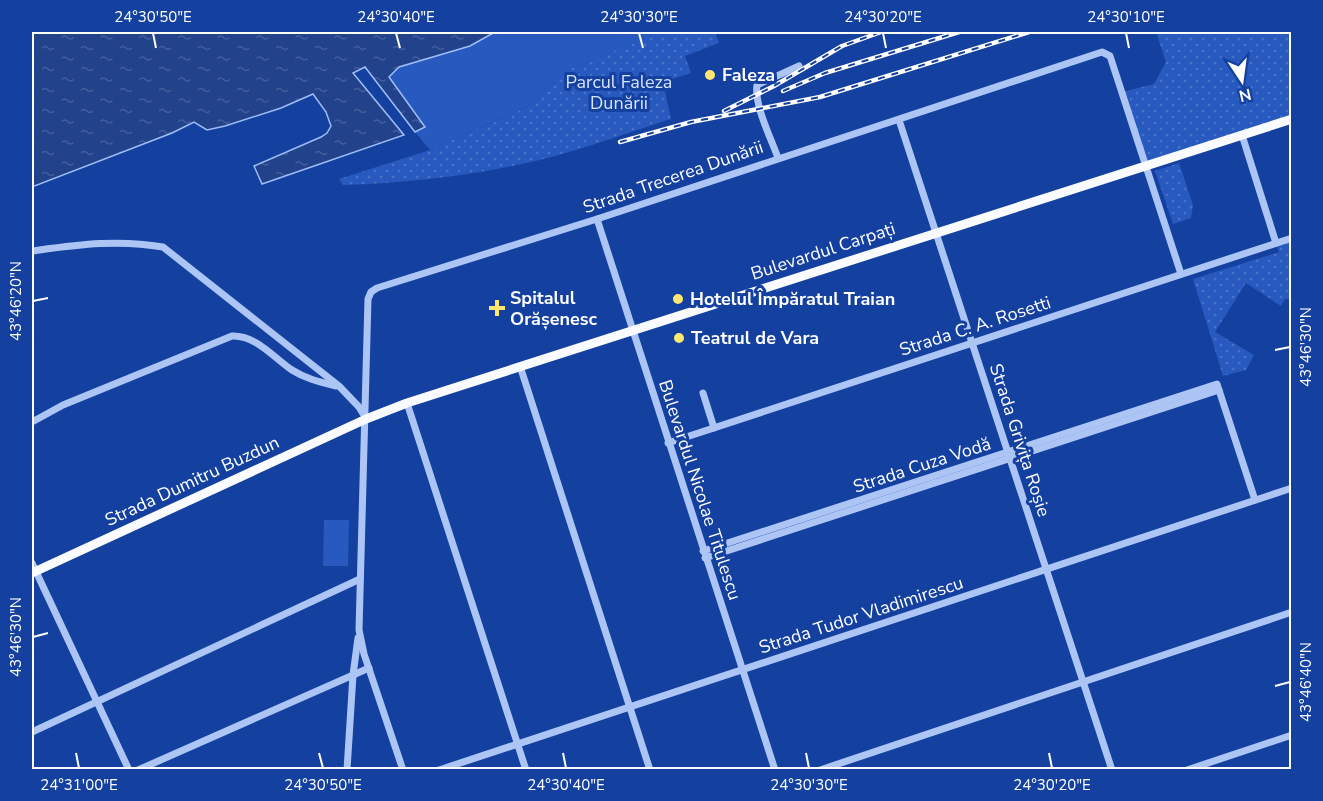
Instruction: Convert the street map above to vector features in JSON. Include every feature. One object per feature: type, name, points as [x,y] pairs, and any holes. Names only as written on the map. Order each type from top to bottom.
[{"type":"main road","name":"Bulevardul Carpați","points":[[366,419],[407,403],[632,329],[1292,119]]},
{"type":"main road","name":"Strada Dumitru Buzdun","points":[[33,570],[366,419]]},
{"type":"street","name":"Strada Trecerea Dunării","points":[[366,419],[368,299],[371,292],[377,288],[597,219],[1102,52],[1110,56],[1146,166]]},
{"type":"street","points":[[778,158],[756,91],[758,85],[799,66]]},
{"type":"street","name":"Strada Grivița Roșie","points":[[900,120],[1112,770]]},
{"type":"street","points":[[1242,135],[1276,243]]},
{"type":"street","points":[[1146,166],[1181,274]]},
{"type":"street","name":"Bulevardul Nicolae Titulescu","points":[[597,219],[775,770]]},
{"type":"street","name":"Strada C. A. Rosetti","points":[[668,443],[1292,238]]},
{"type":"street","points":[[32,251],[102,242],[136,242],[162,247],[339,386],[359,407],[366,419],[359,630],[353,675],[347,770]]},
{"type":"street","points":[[32,422],[95,392],[232,336],[248,338],[292,370],[310,380],[339,386]]},
{"type":"street","points":[[520,366],[650,770]]},
{"type":"street","name":"Strada Cuza Vodă","points":[[704,555],[1218,387],[1255,500]]},
{"type":"street","points":[[703,393],[714,428]]},
{"type":"street","points":[[407,403],[526,770]]},
{"type":"street","name":"Strada Tudor Vladimirescu","points":[[439,770],[1292,488]]},
{"type":"street","points":[[33,570],[129,770]]},
{"type":"street","points":[[32,732],[360,579]]},
{"type":"street","points":[[820,770],[1292,612]]},
{"type":"street","points":[[359,630],[369,668],[403,770]]},
{"type":"street","points":[[138,770],[369,668]]},
{"type":"street","points":[[1187,770],[1292,735]]},
{"type":"green space","points":[[495,32],[663,32],[569,69],[529,106],[430,150],[415,132],[424,127],[389,78],[399,64],[470,46]]},
{"type":"green space","name":"Parcul Faleza Dunării","points":[[662,32],[715,32],[719,43],[685,56],[691,73],[663,82],[671,119],[556,156],[496,169],[387,183],[343,185],[339,179],[430,150],[529,106],[569,69]]},
{"type":"green space","points":[[1156,32],[1291,32],[1291,119],[1146,166],[1122,92],[1154,84],[1166,62]]},
{"type":"green space","points":[[1179,163],[1193,205],[1191,218],[1173,224],[1155,171]]},
{"type":"green space","points":[[1291,238],[1291,298],[1284,300],[1281,306],[1246,283],[1215,332],[1254,355],[1246,370],[1223,376],[1193,279],[1279,252],[1276,243]]},
{"type":"green space","points":[[324,520],[349,520],[348,566],[323,566]]},
{"type":"water","points":[[32,32],[495,32],[470,46],[399,67],[389,77],[425,127],[415,132],[365,67],[353,73],[404,135],[262,184],[254,166],[321,137],[331,126],[326,112],[313,94],[281,108],[225,126],[207,130],[194,122],[172,133],[32,187]]},
{"type":"railway","points":[[724,111],[774,86],[842,46],[881,32]]},
{"type":"railway","points":[[783,91],[825,73],[959,32]]},
{"type":"railway","points":[[620,142],[691,122],[820,97],[1029,32]]},
{"type":"place","name":"Faleza","points":[[710,75]]},
{"type":"place","name":"Hotelul Împăratul Traian","points":[[678,299]]},
{"type":"place","name":"Spitalul Orășenesc","points":[[497,308]]},
{"type":"place","name":"Teatrul de Vara","points":[[679,338]]}]
